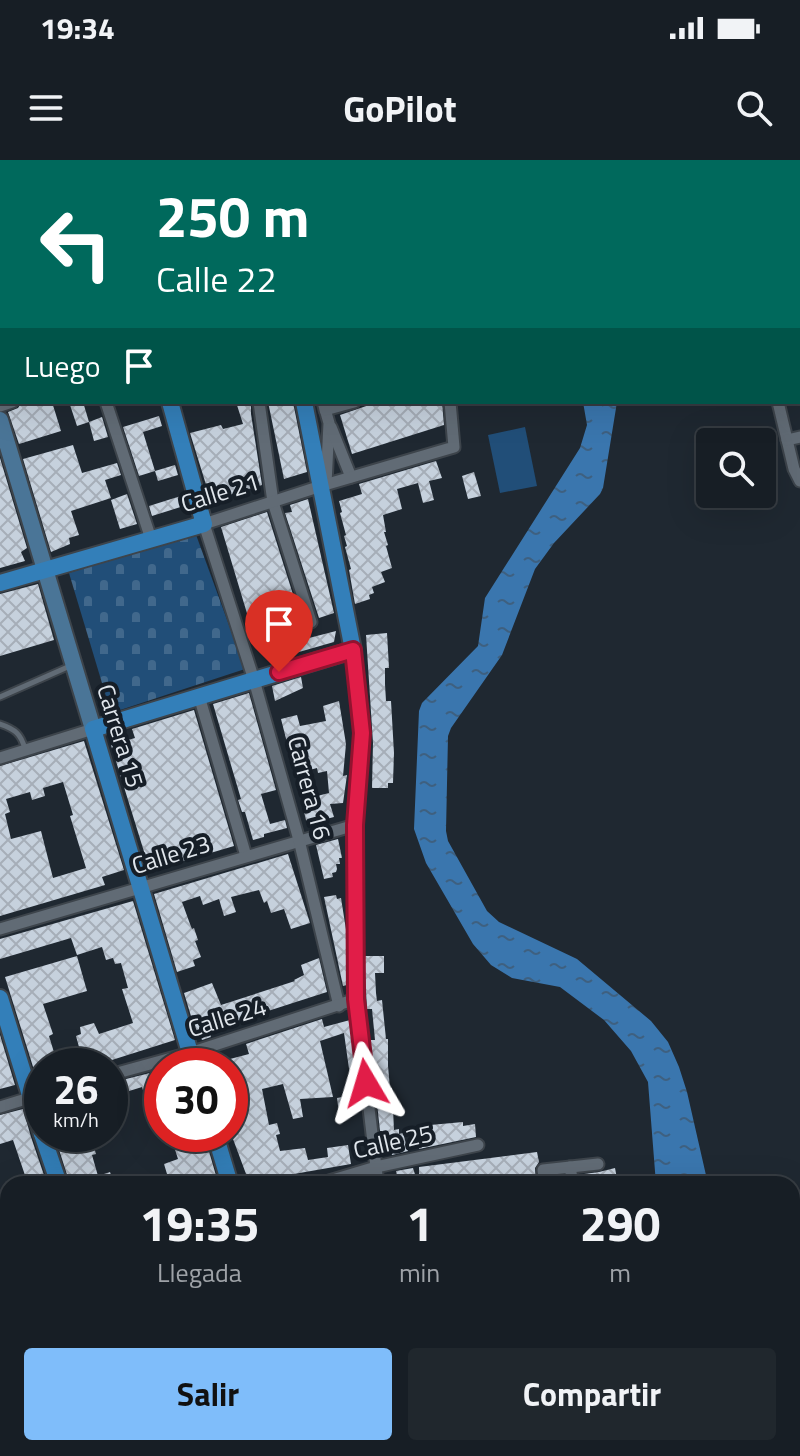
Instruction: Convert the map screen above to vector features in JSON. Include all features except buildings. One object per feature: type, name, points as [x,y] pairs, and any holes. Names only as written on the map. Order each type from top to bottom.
[{"type":"main road","name":"Carrera 16","points":[[171,404],[204,524]]},
{"type":"main road","points":[[93,729],[353,650],[324,485],[304,404]]},
{"type":"main road","name":"Carrera 15","points":[[0,420],[189,1048]]},
{"type":"main road","name":"Calle 21","points":[[0,583],[204,524]]},
{"type":"main road","points":[[0,998],[24,1063]]},
{"type":"main road","points":[[48,1152],[56,1176]]},
{"type":"main road","points":[[220,1152],[228,1176]]},
{"type":"street","points":[[107,404],[151,539]]},
{"type":"street","points":[[259,404],[273,502],[311,622]]},
{"type":"street","name":"Calle 21","points":[[204,524],[454,447],[450,404]]},
{"type":"street","points":[[778,404],[794,469],[800,481]]},
{"type":"street","points":[[324,406],[351,477]]},
{"type":"street","points":[[324,485],[329,423]]},
{"type":"street","points":[[787,440],[800,437]]},
{"type":"street","name":"Carrera 16","points":[[204,524],[254,680],[299,840],[339,1006]]},
{"type":"street","points":[[353,650],[362,733],[355,825],[356,999],[377,1176]]},
{"type":"street","points":[[199,696],[246,856]]},
{"type":"street","points":[[0,758],[93,729]]},
{"type":"street","name":"Calle 23","points":[[0,929],[355,825]]},
{"type":"street","name":"Calle 24","points":[[223,1048],[356,999]]},
{"type":"street","points":[[0,1107],[24,1100]]},
{"type":"street","name":"Calle 25","points":[[346,1176],[478,1145]]},
{"type":"street","points":[[544,1176],[543,1170],[598,1164]]},
{"type":"street","points":[[570,1167],[572,1176]]},
{"type":"lane","points":[[0,697],[74,664]]},
{"type":"lane","points":[[0,724],[13,728],[21,736],[25,750]]},
{"type":"green space","points":[[525,427],[537,486],[500,493],[488,435]]},
{"type":"green space","points":[[195,532],[245,669],[111,713],[69,573]]},
{"type":"water","points":[[583,404],[617,404],[600,494],[554,543],[535,569],[502,655],[451,728],[448,736],[446,831],[448,841],[487,911],[499,922],[577,959],[651,1021],[668,1042],[687,1092],[706,1176],[655,1176],[648,1082],[631,1051],[604,1020],[560,987],[512,978],[491,965],[473,944],[426,863],[414,829],[419,711],[422,703],[478,646],[485,598],[580,448],[587,425]]},
{"type":"route","points":[[279,672],[353,650],[362,733],[355,825],[356,999],[366,1083]]}]
